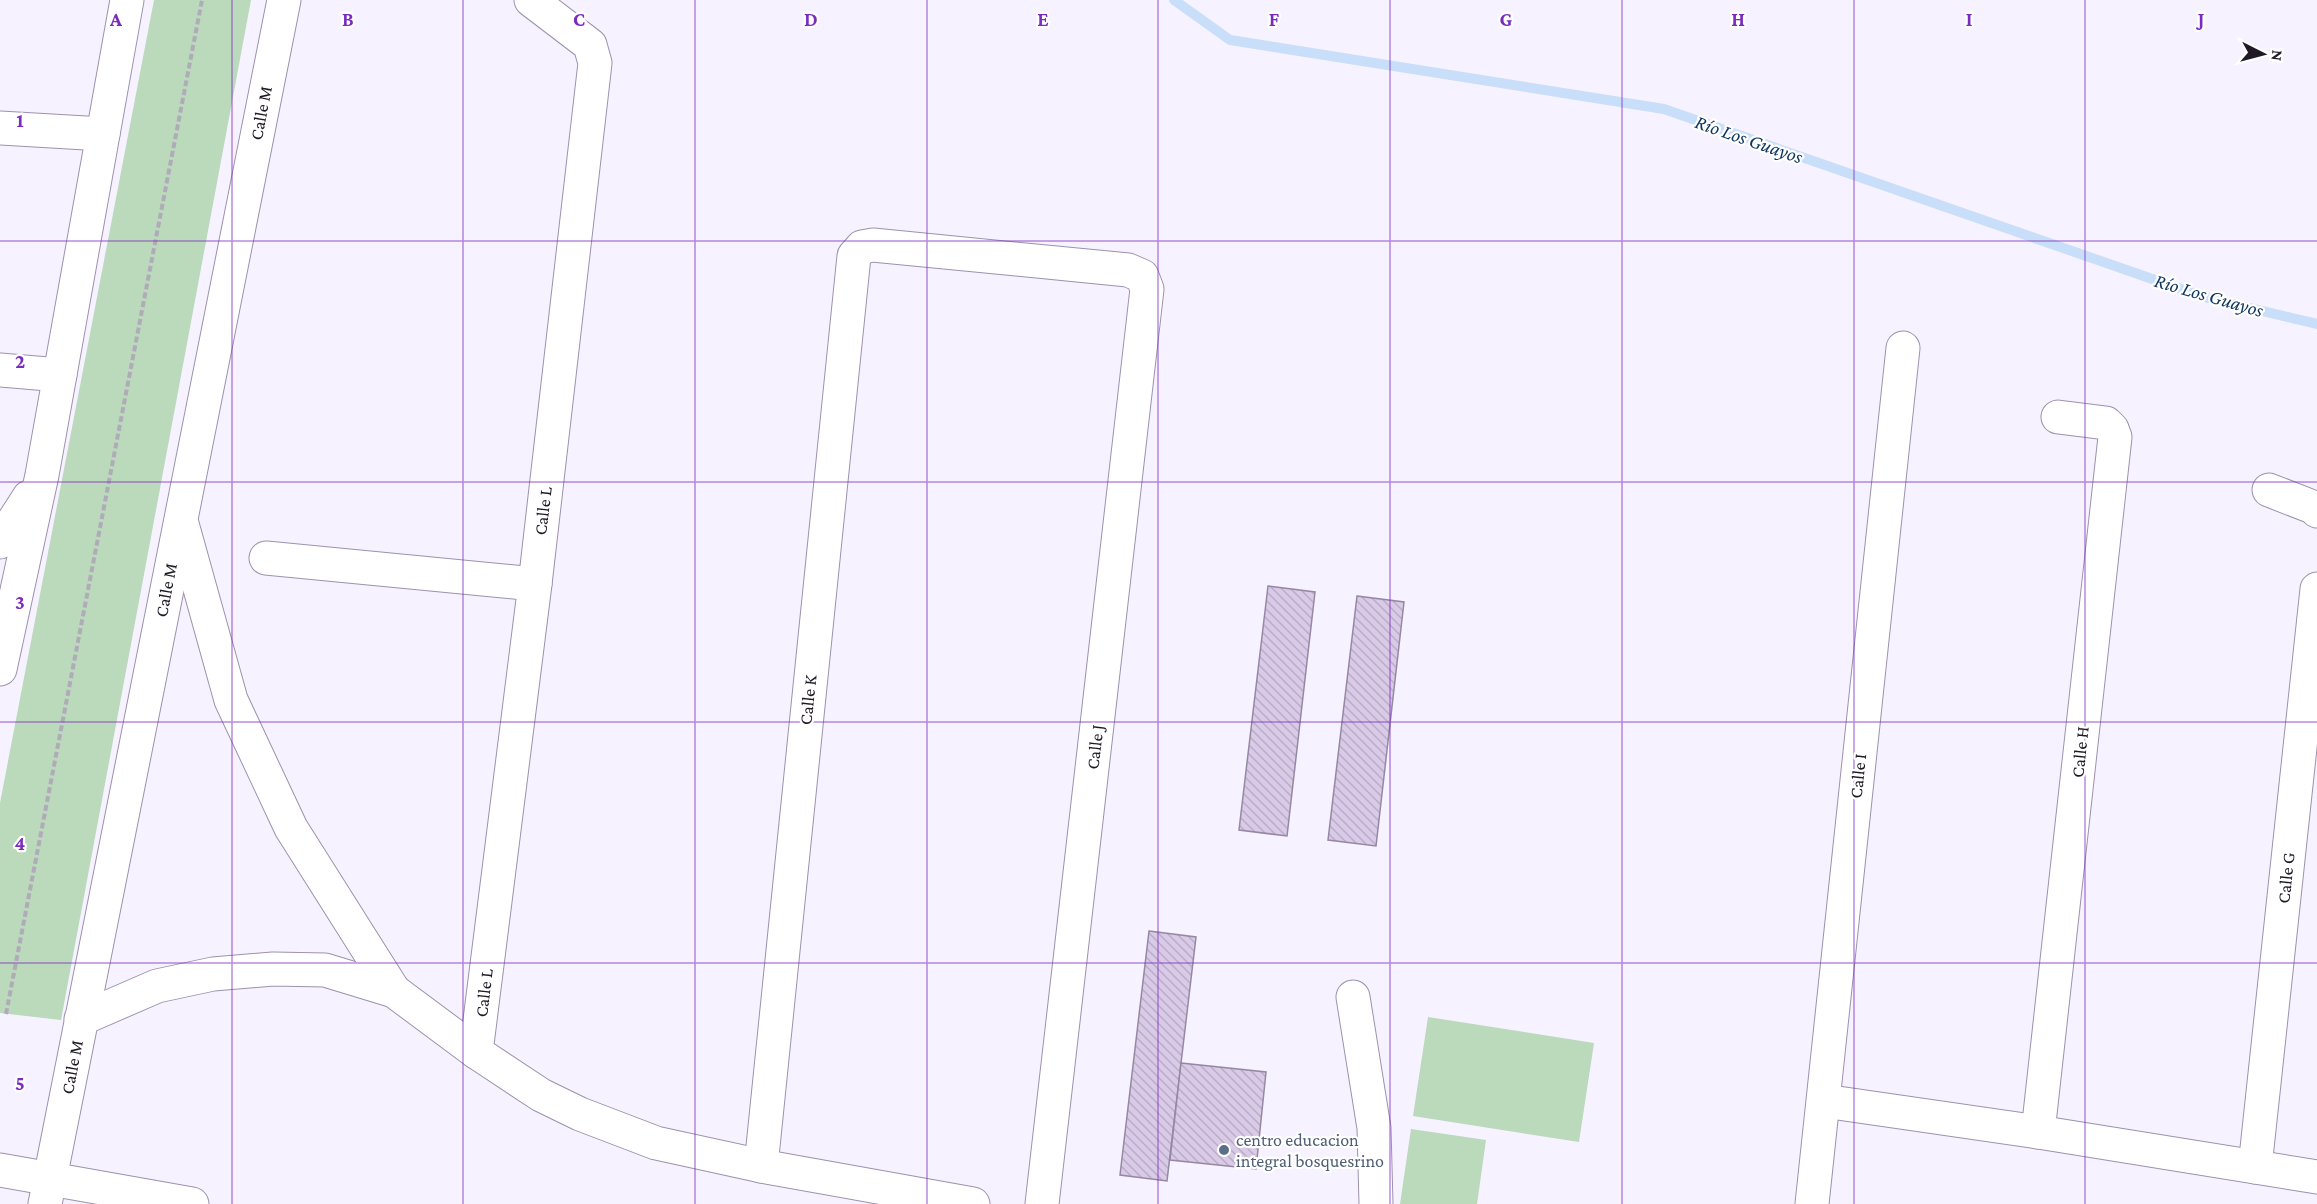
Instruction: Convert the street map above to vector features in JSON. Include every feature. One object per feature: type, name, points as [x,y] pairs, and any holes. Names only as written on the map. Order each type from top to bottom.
[{"type":"street","points":[[0,669],[42,475],[127,0]]},
{"type":"street","name":"Calle M","points":[[47,1192],[284,0]]},
{"type":"street","name":"Calle L","points":[[476,1052],[535,584],[595,63],[590,45],[531,0]]},
{"type":"street","points":[[0,128],[103,134]]},
{"type":"street","name":"Calle K","points":[[760,1166],[854,256],[862,248],[873,244],[1128,270],[1142,276],[1147,289]]},
{"type":"street","name":"Calle J","points":[[1042,1204],[1147,289]]},
{"type":"street","name":"Calle I","points":[[1812,1204],[1903,348]]},
{"type":"street","points":[[0,370],[60,375]]},
{"type":"street","name":"Calle H","points":[[2038,1132],[2115,437],[2112,429],[2106,423],[2058,417]]},
{"type":"street","points":[[0,541],[22,510],[42,475]]},
{"type":"street","points":[[2270,490],[2315,508],[2317,511]]},
{"type":"street","points":[[180,518],[231,700],[291,828],[394,991]]},
{"type":"street","points":[[266,558],[535,584]]},
{"type":"street","name":"Calle G","points":[[2255,1167],[2317,589]]},
{"type":"street","points":[[81,1019],[157,986],[213,974],[273,969],[325,970],[394,991],[476,1052],[541,1095],[580,1114],[656,1143],[760,1166],[973,1204]]},
{"type":"street","points":[[1353,997],[1374,1128],[1376,1204]]},
{"type":"street","points":[[1824,1101],[2038,1132],[2317,1177]]},
{"type":"street","points":[[0,1170],[47,1192],[192,1204]]},
{"type":"path","points":[[6,1014],[202,0]]},
{"type":"green space","points":[[154,0],[251,0],[61,1020],[0,1013],[0,803]]},
{"type":"green space","points":[[1428,1017],[1594,1043],[1579,1142],[1413,1116]]},
{"type":"green space","points":[[1411,1129],[1486,1140],[1477,1204],[1400,1204]]},
{"type":"building","points":[[1268,586],[1315,592],[1287,836],[1239,830]]},
{"type":"building","points":[[1357,596],[1404,602],[1376,846],[1328,840]]},
{"type":"building","points":[[1149,931],[1196,937],[1167,1181],[1120,1175]]},
{"type":"building","points":[[1181,1063],[1266,1072],[1256,1169],[1170,1160]]},
{"type":"waterway","name":"Río Los Guayos","points":[[1174,0],[1230,40],[1664,109],[2204,297],[2317,324]]},
{"type":"place","name":"centro educacion integral bosquesrino","points":[[1224,1150]]}]
